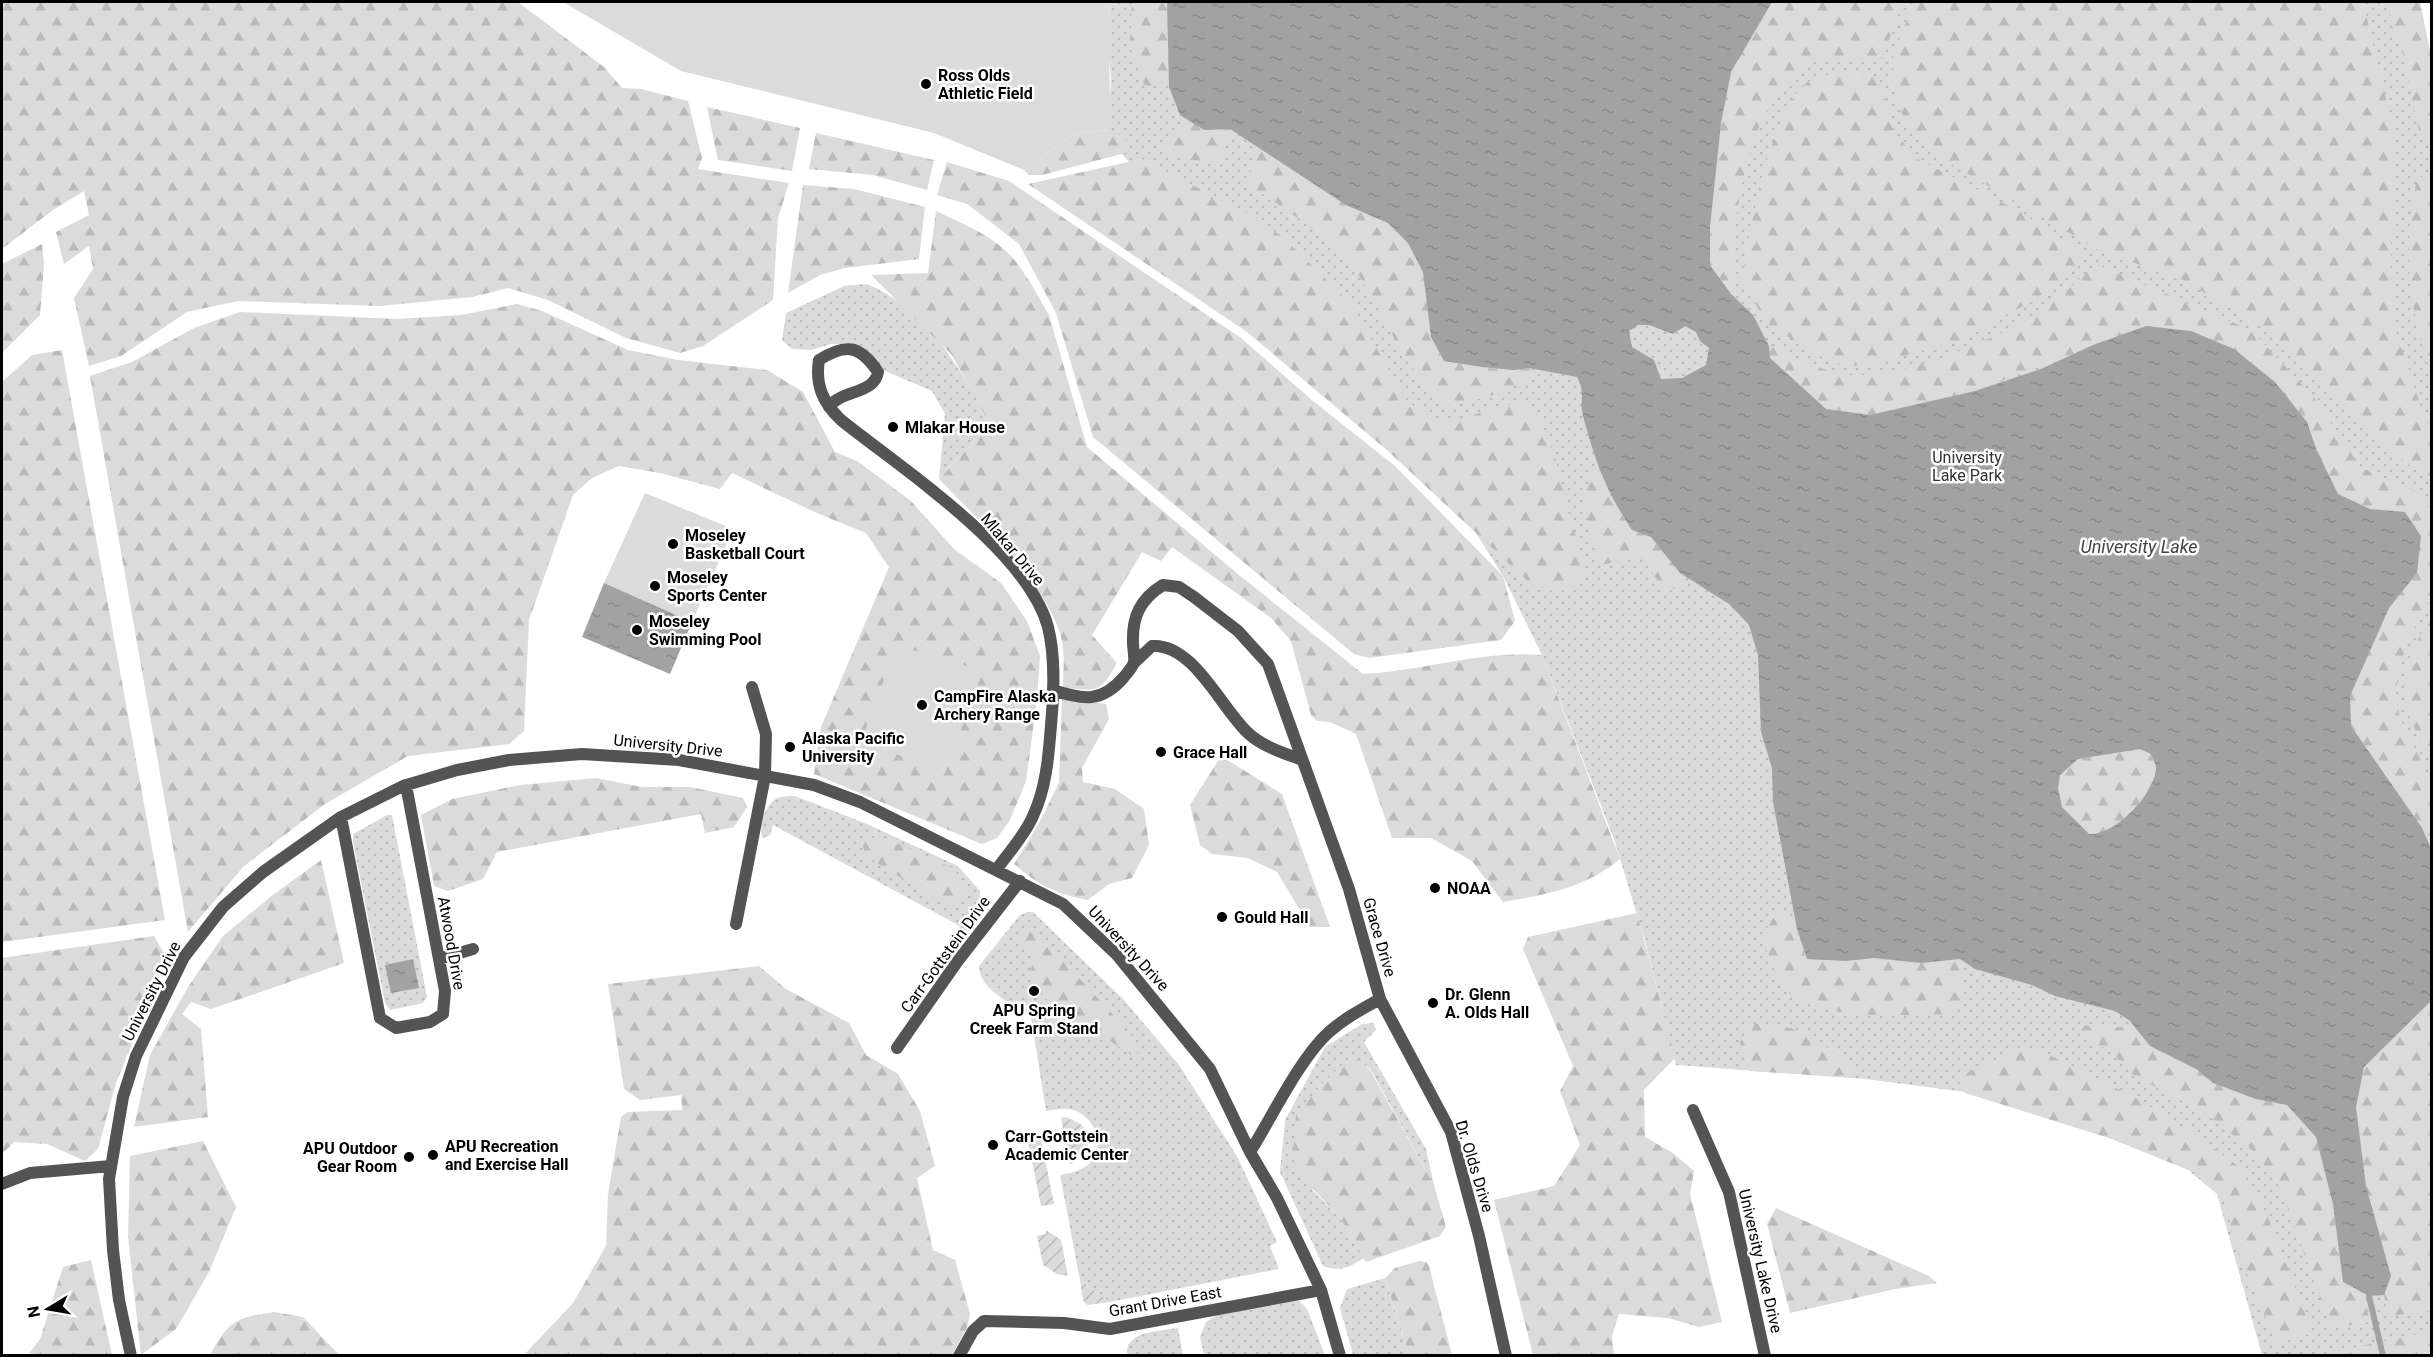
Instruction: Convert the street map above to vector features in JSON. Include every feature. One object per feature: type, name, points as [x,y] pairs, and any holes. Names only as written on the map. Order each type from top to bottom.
[{"type":"street","name":"Mlakar Drive","points":[[829,407],[836,398],[872,385],[877,379],[878,372],[866,356],[853,349],[836,349],[819,360],[817,376],[820,392],[829,407],[841,420],[956,508],[991,543],[1024,582],[1048,626],[1054,667],[1044,786],[1033,817],[997,869]]},
{"type":"street","name":"Grace Drive","points":[[1134,663],[1133,626],[1139,606],[1151,592],[1162,585],[1179,587],[1238,631],[1268,664],[1349,889],[1380,999],[1351,1015],[1327,1034],[1299,1071],[1250,1152]]},
{"type":"street","points":[[1053,690],[1084,698],[1107,694],[1152,646],[1160,645],[1180,654],[1197,668],[1221,703],[1250,734],[1276,751],[1302,760]]},
{"type":"street","points":[[736,924],[765,776],[766,734],[752,687]]},
{"type":"street","name":"University Drive","points":[[131,1356],[119,1300],[109,1215],[111,1166],[123,1097],[136,1056],[183,957],[231,900],[263,872],[341,817],[406,785],[457,770],[509,760],[582,754],[679,760],[814,785],[851,799],[997,869],[1063,904],[1117,955],[1209,1069],[1250,1152],[1277,1198],[1321,1290],[1340,1356]]},
{"type":"street","name":"Atwood Drive","points":[[341,817],[380,1017],[386,1024],[396,1028],[430,1022],[443,1014],[446,1002],[406,785]]},
{"type":"street","name":"Carr-Gottstein Drive","points":[[897,1048],[957,962],[1020,881]]},
{"type":"street","points":[[439,959],[473,949]]},
{"type":"street","name":"Dr. Olds Drive","points":[[1380,999],[1451,1132],[1479,1236],[1506,1356]]},
{"type":"street","name":"University Lake Drive","points":[[1693,1110],[1730,1192],[1765,1356]]},
{"type":"street","points":[[2,1184],[30,1173],[111,1166]]},
{"type":"street","name":"Grant Drive East","points":[[959,1356],[973,1331],[984,1321],[1052,1323],[1110,1329],[1321,1290]]},
{"type":"green space","points":[[2,2],[518,2],[604,67],[622,88],[641,89],[688,101],[702,158],[698,169],[789,183],[778,218],[773,300],[703,346],[680,353],[626,338],[548,300],[508,288],[472,297],[380,306],[238,301],[187,312],[121,356],[89,366],[74,298],[93,269],[89,246],[64,264],[56,232],[89,215],[84,191],[53,210],[2,249]]},
{"type":"green space","name":"Ross Olds Athletic Field","points":[[563,2],[1110,2],[1110,130],[1080,133],[1068,138],[1024,170],[934,133],[681,71]]},
{"type":"green space","name":"University Lake Park","points":[[1110,2],[2420,2],[2432,61],[2431,1355],[2262,1355],[2217,1194],[2175,1159],[1973,1093],[1866,1079],[1676,1065],[1645,941],[1614,839],[1542,655],[1503,576],[1408,424],[1140,174],[1108,139],[1111,77],[1107,45]]},
{"type":"green space","points":[[1132,2],[1167,2],[1169,79],[1146,88],[1130,48]]},
{"type":"green space","points":[[1772,2],[1903,2],[1883,57],[1872,60],[1813,59],[1771,105],[1753,142],[1742,183],[1736,226],[1734,289],[1731,294],[1710,265],[1710,227],[1721,123],[1731,72]]},
{"type":"green space","points":[[1915,2],[2363,2],[2394,132],[2391,263],[2393,321],[2431,431],[2431,483],[2377,438],[2287,347],[2263,328],[2183,280],[2100,251],[1929,151],[1907,130],[1892,81],[1893,54]]},
{"type":"green space","points":[[2388,2],[2420,2],[2431,59],[2431,140],[2421,140],[2400,41],[2394,31]]},
{"type":"green space","points":[[1837,74],[1872,74],[1881,83],[1894,132],[1918,159],[2013,208],[2090,256],[2037,298],[1961,340],[1875,364],[1850,366],[1828,361],[1769,325],[1741,282],[1764,169],[1774,137],[1786,110],[1801,89],[1817,77]]},
{"type":"green space","points":[[707,107],[800,128],[792,171],[718,160]]},
{"type":"green space","points":[[1185,118],[1204,130],[1230,129],[1222,165],[1165,155],[1162,143]]},
{"type":"green space","points":[[1110,130],[1122,136],[1133,151],[1042,175],[1029,175],[1024,170],[1068,138],[1080,133]]},
{"type":"green space","points":[[816,133],[934,160],[927,190],[873,175],[809,169]]},
{"type":"green space","points":[[1254,144],[1346,205],[1388,223],[1408,243],[1423,272],[1431,337],[1444,361],[1497,369],[1529,368],[1532,378],[1497,394],[1445,408],[1407,361],[1369,291],[1348,261],[1308,225],[1249,185]]},
{"type":"green space","points":[[1142,159],[1250,215],[1283,237],[1351,304],[1407,401],[1437,421],[1449,422],[1467,418],[1491,408],[1520,402],[1539,416],[1556,460],[1569,515],[1588,576],[1560,592],[1533,586],[1388,451],[1247,332],[1028,184]]},
{"type":"green space","points":[[947,162],[1009,181],[1241,338],[1313,401],[1395,466],[1503,576],[1515,621],[1501,640],[1369,658],[1354,654],[1093,437],[1056,313],[1019,244],[967,204],[937,195]]},
{"type":"green space","points":[[2418,175],[2431,183],[2431,375],[2417,324],[2410,276],[2410,227]]},
{"type":"green space","points":[[803,185],[854,189],[925,207],[919,259],[845,268],[820,275],[788,293]]},
{"type":"green space","points":[[936,211],[995,242],[1011,256],[1027,277],[1049,315],[1087,447],[1239,575],[1363,674],[1497,655],[1542,655],[1620,859],[1594,877],[1580,883],[1550,893],[1503,902],[1472,861],[1431,838],[1392,838],[1356,734],[1330,722],[1317,721],[1311,715],[1291,641],[1271,618],[1172,547],[1161,561],[1142,552],[1092,635],[1117,663],[1106,681],[1101,686],[1091,689],[1063,688],[1062,641],[1044,599],[992,533],[939,479],[981,434],[985,415],[951,354],[871,275],[928,273]]},
{"type":"green space","points":[[42,244],[44,264],[40,315],[2,353],[2,264]]},
{"type":"green space","points":[[2096,264],[2251,330],[2314,397],[2361,468],[2420,493],[2431,513],[2431,596],[2405,647],[2396,689],[2399,716],[2431,781],[2431,848],[2422,828],[2351,726],[2350,696],[2389,608],[2417,573],[2405,512],[2370,509],[2338,494],[2317,451],[2307,422],[2275,382],[2234,349],[2191,331],[2146,326],[1975,391],[1870,415],[1826,409],[1770,358],[1769,346],[1823,369],[1842,374],[1864,375],[1890,372],[1918,365],[1975,345],[2025,321],[2051,304]]},
{"type":"green space","points":[[867,284],[888,294],[922,322],[950,357],[986,415],[981,434],[939,479],[945,414],[932,391],[883,370],[851,344],[831,344],[811,350],[792,349],[782,340],[786,313],[844,286]]},
{"type":"green space","points":[[517,304],[542,311],[628,350],[678,360],[767,370],[803,392],[835,452],[857,461],[911,501],[954,549],[1001,583],[1027,621],[1040,656],[1037,700],[1026,781],[1010,820],[997,838],[982,844],[814,774],[821,727],[889,567],[866,533],[819,514],[732,473],[720,489],[660,473],[619,466],[592,478],[573,495],[529,620],[524,731],[509,744],[408,756],[325,804],[243,867],[188,932],[90,376],[132,362],[194,328],[240,312],[398,319],[461,315]]},
{"type":"green space","points":[[62,350],[165,920],[2,942],[2,382],[32,355]]},
{"type":"green space","points":[[1596,463],[1614,503],[1632,530],[1651,537],[1680,573],[1689,579],[1686,583],[1666,592],[1641,557],[1600,565],[1582,502]]},
{"type":"green space","name":"Moseley Basketball Court","points":[[645,493],[733,529],[692,622],[604,583]]},
{"type":"green space","points":[[2431,617],[2431,764],[2412,722],[2404,690],[2409,659]]},
{"type":"green space","name":"CampFire Alaska Archery Range","points":[[897,645],[983,671],[944,775],[862,739]]},
{"type":"green space","points":[[1062,699],[1106,704],[1109,719],[1082,768],[1083,782],[1115,789],[1144,809],[1149,845],[1132,878],[1109,884],[1088,900],[1048,888],[1014,864],[1039,823],[1059,783]]},
{"type":"green space","points":[[2140,749],[2151,754],[2156,766],[2150,788],[2133,811],[2122,820],[2111,828],[2089,835],[2062,807],[2058,788],[2060,775],[2078,759]]},
{"type":"green space","points":[[1221,756],[1282,794],[1330,927],[1310,927],[1277,872],[1248,858],[1212,854],[1200,845],[1190,805]]},
{"type":"green space","points":[[596,778],[642,787],[690,787],[743,798],[747,807],[734,827],[705,833],[701,814],[497,852],[483,879],[448,891],[434,886],[421,815],[452,799],[520,785]]},
{"type":"green space","points":[[795,796],[867,824],[958,866],[980,891],[980,907],[970,931],[959,943],[954,943],[953,939],[960,926],[773,825],[770,835],[763,838],[762,824],[769,805],[779,797]]},
{"type":"green space","points":[[387,815],[392,815],[427,997],[423,1003],[390,1010],[385,1003],[353,842],[353,834]]},
{"type":"green space","points":[[868,837],[890,840],[955,869],[965,893],[954,911],[866,856],[861,839]]},
{"type":"green space","points":[[321,860],[344,963],[211,1009],[191,1002],[182,1014],[201,1029],[208,1117],[134,1127],[150,1055],[188,987],[223,936],[274,894]]},
{"type":"green space","points":[[1033,912],[1123,999],[1179,1065],[1238,1158],[1277,1242],[1270,1246],[1279,1269],[1110,1302],[1080,1280],[1060,1175],[1087,1166],[1095,1155],[1098,1139],[1091,1123],[1078,1112],[1067,1109],[1046,1111],[1031,1017],[998,996],[980,975],[979,966],[1019,916]]},
{"type":"green space","points":[[1637,913],[1675,1058],[1644,1090],[1645,1137],[1673,1153],[1694,1171],[1690,1194],[1722,1322],[1699,1327],[1668,1318],[1619,1314],[1612,1336],[1614,1355],[1533,1355],[1494,1200],[1554,1186],[1580,1145],[1560,1091],[1573,1066],[1523,949],[1528,937]]},
{"type":"green space","points":[[1777,913],[1789,913],[1796,922],[1805,956],[1816,961],[1874,958],[1930,963],[1960,959],[1961,997],[1948,1014],[1910,1015],[1840,1012],[1800,1001],[1783,986],[1761,937]]},
{"type":"green space","points":[[1030,925],[1131,1034],[1140,1061],[1098,1033],[1071,1031],[1028,975],[1035,959],[1019,943]]},
{"type":"green space","points":[[154,936],[167,958],[116,1083],[98,1149],[85,1161],[47,1144],[14,1142],[2,1154],[2,958]]},
{"type":"green space","points":[[759,966],[786,989],[849,1023],[866,1055],[898,1074],[920,1111],[935,1166],[917,1178],[933,1250],[955,1260],[970,1314],[967,1328],[952,1355],[524,1355],[573,1303],[606,1246],[608,1194],[621,1117],[627,1112],[682,1110],[681,1095],[640,1100],[624,1089],[608,984]]},
{"type":"green space","points":[[2431,1001],[2431,1311],[2388,1316],[2384,1295],[2391,1276],[2366,1186],[2356,1107],[2364,1067]]},
{"type":"green space","points":[[1374,1023],[1376,1030],[1364,1042],[1426,1149],[1434,1185],[1371,1070],[1359,1060],[1348,1060],[1321,1085],[1297,1115],[1312,1190],[1339,1216],[1364,1258],[1344,1268],[1329,1268],[1323,1266],[1280,1172],[1285,1120],[1325,1047],[1362,1024]]},
{"type":"green space","points":[[1750,1024],[1785,1027],[1810,1036],[1833,1051],[1858,1074],[1855,1078],[1750,1071],[1740,1042]]},
{"type":"green space","points":[[2073,1025],[2135,1028],[2155,1049],[2196,1069],[2213,1083],[2256,1099],[2287,1105],[2316,1137],[2333,1204],[2343,1282],[2362,1293],[2370,1322],[2331,1328],[2280,1187],[2253,1151],[2209,1116],[2130,1073],[2111,1051],[2085,1039]]},
{"type":"green space","points":[[2021,1047],[2047,1054],[2140,1100],[2203,1140],[2239,1167],[2266,1212],[2313,1333],[2276,1344],[2235,1245],[2225,1197],[2203,1176],[2109,1138],[1965,1093],[1957,1078]]},
{"type":"green space","points":[[1348,1059],[1360,1060],[1370,1070],[1434,1185],[1446,1227],[1440,1236],[1366,1262],[1339,1216],[1296,1172],[1293,1152],[1296,1115],[1321,1085]]},
{"type":"green space","points":[[1066,1117],[1082,1126],[1088,1139],[1086,1149],[1080,1159],[1070,1164],[1061,1118]]},
{"type":"green space","points":[[1040,1133],[1054,1204],[1041,1206],[1027,1136]]},
{"type":"green space","points":[[203,1141],[236,1207],[209,1272],[176,1329],[141,1355],[128,1237],[130,1156]]},
{"type":"green space","points":[[1776,1208],[1929,1276],[1937,1283],[1895,1289],[1790,1313],[1767,1224]]},
{"type":"green space","points":[[1046,1230],[1061,1240],[1068,1276],[1057,1274],[1043,1265],[1037,1236],[1046,1234]]},
{"type":"green space","points":[[91,1260],[112,1355],[28,1355],[40,1339],[63,1267]]},
{"type":"green space","points":[[1419,1261],[1426,1262],[1429,1266],[1452,1355],[1409,1355],[1385,1278],[1395,1268]]},
{"type":"green space","points":[[1385,1278],[1409,1355],[1353,1355],[1340,1308],[1347,1289]]},
{"type":"green space","points":[[1080,1280],[1110,1302],[1087,1305],[1083,1300]]},
{"type":"green space","points":[[1297,1299],[1307,1309],[1325,1355],[1204,1355],[1200,1337],[1206,1322],[1220,1313]]},
{"type":"green space","points":[[274,1312],[303,1317],[339,1355],[210,1355],[223,1334],[235,1323],[251,1316]]},
{"type":"green space","points":[[1178,1328],[1183,1355],[1127,1355],[1131,1341],[1137,1337]]},
{"type":"green space","points":[[2428,1332],[2431,1355],[2317,1355]]},
{"type":"water","name":"University Lake","points":[[1167,2],[1772,2],[1731,72],[1721,123],[1710,227],[1710,265],[1731,294],[1753,315],[1769,346],[1770,358],[1826,409],[1870,415],[1975,391],[2041,369],[2093,345],[2146,326],[2191,331],[2234,349],[2275,382],[2307,422],[2317,451],[2338,494],[2370,509],[2405,512],[2421,536],[2417,573],[2389,608],[2350,696],[2351,726],[2422,828],[2431,848],[2431,1001],[2364,1067],[2356,1107],[2366,1186],[2391,1276],[2384,1295],[2369,1296],[2343,1282],[2333,1204],[2316,1137],[2287,1105],[2256,1099],[2213,1083],[2196,1069],[2150,1046],[2130,1021],[2115,1011],[2055,996],[2032,985],[1975,969],[1960,959],[1921,963],[1874,958],[1846,961],[1807,959],[1797,929],[1773,802],[1772,768],[1761,732],[1758,655],[1749,625],[1729,604],[1680,573],[1651,537],[1632,530],[1615,502],[1597,462],[1583,416],[1582,392],[1577,377],[1529,368],[1514,370],[1444,361],[1431,337],[1423,272],[1408,243],[1388,223],[1346,205],[1230,129],[1204,130],[1180,115],[1169,87]],"holes":[[[1638,325],[1649,325],[1673,334],[1685,326],[1696,332],[1700,341],[1709,348],[1706,365],[1682,378],[1661,379],[1654,360],[1632,347],[1629,331]],[[2140,749],[2151,754],[2156,766],[2150,788],[2122,820],[2111,828],[2089,834],[2062,807],[2058,788],[2060,775],[2078,759]]]},
{"type":"water","name":"Moseley Swimming Pool","points":[[604,583],[692,622],[670,674],[582,637]]},
{"type":"water","points":[[413,959],[419,988],[391,993],[385,965]]},
{"type":"waterway","points":[[2369,1296],[2383,1356]]},
{"type":"place","name":"Ross Olds Athletic Field","points":[[926,84]]},
{"type":"place","name":"Mlakar House","points":[[893,427]]},
{"type":"place","name":"Moseley Basketball Court","points":[[673,544]]},
{"type":"place","name":"Moseley Sports Center","points":[[655,586]]},
{"type":"place","name":"Moseley Swimming Pool","points":[[637,630]]},
{"type":"place","name":"CampFire Alaska Archery Range","points":[[922,705]]},
{"type":"place","name":"Alaska Pacific University","points":[[790,747]]},
{"type":"place","name":"Grace Hall","points":[[1161,752]]},
{"type":"place","name":"NOAA","points":[[1435,888]]},
{"type":"place","name":"Gould Hall","points":[[1222,917]]},
{"type":"place","name":"APU Spring Creek Farm Stand","points":[[1034,991]]},
{"type":"place","name":"Dr. Glenn A. Olds Hall","points":[[1433,1003]]},
{"type":"place","name":"Carr-Gottstein Academic Center","points":[[993,1145]]},
{"type":"place","name":"APU Recreation and Exercise Hall","points":[[433,1155]]},
{"type":"place","name":"APU Outdoor Gear Room","points":[[409,1157]]}]
